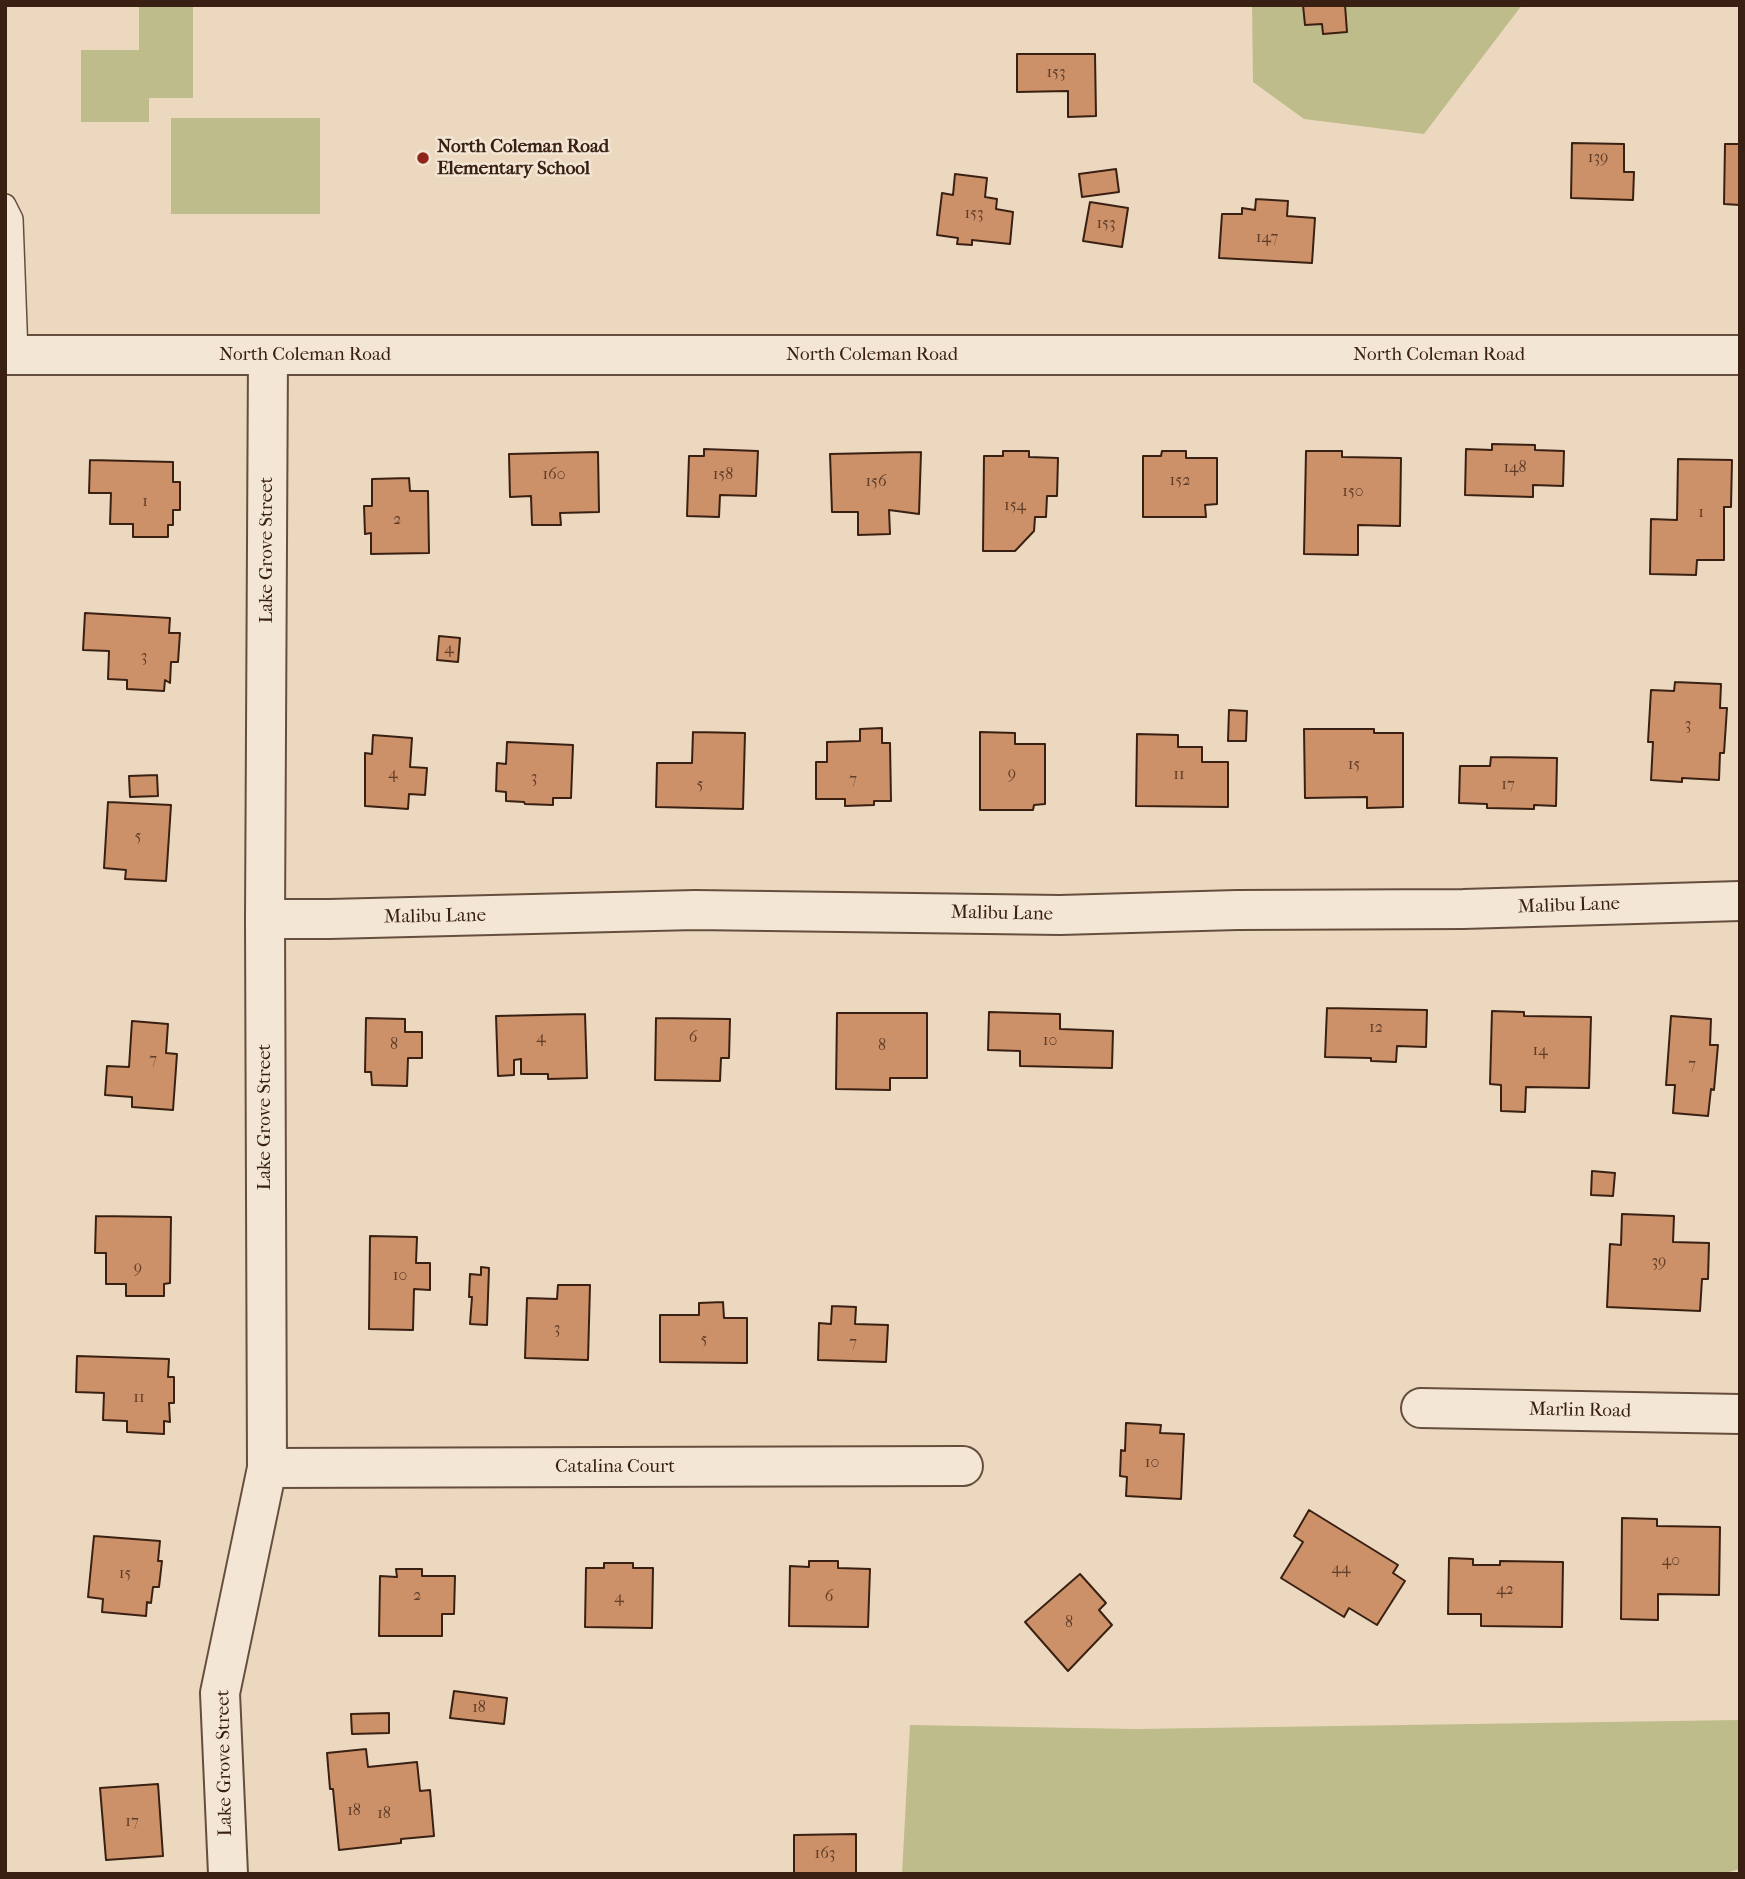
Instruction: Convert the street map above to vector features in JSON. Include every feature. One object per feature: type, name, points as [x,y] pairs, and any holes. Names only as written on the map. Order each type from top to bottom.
[{"type":"street","name":"North Coleman Road","points":[[11,354],[1740,355]]},
{"type":"street","name":"Lake Grove Street","points":[[228,1874],[220,1693],[267,1468],[265,919],[268,355]]},
{"type":"street","name":"Malibu Lane","points":[[265,919],[695,911],[1060,915],[1237,910],[1462,909],[1740,901]]},
{"type":"street","name":"Marlin Road","points":[[1421,1408],[1740,1414]]},
{"type":"street","name":"Catalina Court","points":[[267,1468],[963,1466]]},
{"type":"lane","points":[[5,205],[12,219],[11,354]]},
{"type":"shaded area","points":[[139,5],[193,5],[193,98],[149,98],[149,122],[81,122],[81,50],[139,50]]},
{"type":"shaded area","points":[[1252,5],[1522,5],[1424,134],[1304,119],[1253,82]]},
{"type":"shaded area","points":[[171,118],[320,118],[320,214],[171,214]]},
{"type":"shaded area","points":[[1740,1720],[1740,1869],[1721,1874],[902,1874],[910,1725],[1136,1729]]},
{"type":"building","points":[[1303,5],[1345,5],[1347,32],[1323,34],[1322,24],[1305,25]]},
{"type":"building","points":[[1017,54],[1095,54],[1096,116],[1068,117],[1068,91],[1017,92]]},
{"type":"building","points":[[1572,143],[1624,144],[1624,172],[1634,172],[1633,200],[1571,198]]},
{"type":"building","points":[[1725,144],[1740,144],[1740,205],[1724,204]]},
{"type":"building","points":[[1116,169],[1119,192],[1082,197],[1079,174]]},
{"type":"building","points":[[955,174],[987,178],[985,197],[997,199],[996,209],[1013,212],[1010,244],[972,240],[972,245],[957,244],[958,238],[937,235],[942,193],[953,195]]},
{"type":"building","points":[[1256,199],[1288,201],[1287,216],[1315,218],[1312,263],[1219,258],[1222,214],[1242,214],[1242,208],[1255,210]]},
{"type":"building","points":[[1090,202],[1128,208],[1122,247],[1083,241]]},
{"type":"building","points":[[1492,444],[1535,445],[1535,450],[1564,451],[1563,486],[1533,485],[1533,497],[1465,495],[1466,449],[1492,450]]},
{"type":"building","points":[[704,449],[758,451],[756,496],[720,495],[719,517],[687,516],[689,456],[704,456]]},
{"type":"building","points":[[1003,451],[1029,451],[1029,457],[1058,458],[1057,496],[1047,496],[1046,517],[1035,517],[1034,531],[1015,551],[983,551],[984,456],[1003,456]]},
{"type":"building","points":[[1162,451],[1186,451],[1186,458],[1217,458],[1217,504],[1205,505],[1206,517],[1143,517],[1143,456],[1161,456]]},
{"type":"building","points":[[1306,451],[1342,451],[1342,457],[1401,458],[1400,526],[1358,525],[1358,555],[1304,554]]},
{"type":"building","points":[[598,452],[599,512],[560,513],[561,525],[532,525],[531,496],[510,497],[509,454]]},
{"type":"building","points":[[921,452],[919,514],[889,510],[890,534],[858,535],[858,512],[832,512],[830,454]]},
{"type":"building","points":[[1678,459],[1732,460],[1731,507],[1724,507],[1724,560],[1697,560],[1696,575],[1650,574],[1651,519],[1677,520]]},
{"type":"building","points":[[90,460],[173,462],[173,482],[180,482],[180,510],[173,510],[173,525],[168,525],[168,537],[133,537],[133,524],[110,524],[111,493],[89,493]]},
{"type":"building","points":[[409,478],[410,491],[428,491],[429,553],[371,554],[371,533],[365,534],[364,506],[372,506],[372,479]]},
{"type":"building","points":[[85,613],[170,618],[169,633],[180,633],[178,662],[171,662],[170,683],[165,680],[164,691],[127,689],[127,680],[108,679],[109,651],[83,650]]},
{"type":"building","points":[[439,636],[460,638],[458,662],[437,660]]},
{"type":"building","points":[[1675,682],[1721,684],[1720,708],[1727,708],[1719,780],[1651,780],[1653,742],[1648,742],[1651,690],[1674,691]]},
{"type":"building","points":[[1229,710],[1247,711],[1246,741],[1228,741]]},
{"type":"building","points":[[882,728],[882,743],[890,743],[891,801],[874,801],[874,805],[845,806],[845,799],[816,799],[816,762],[827,762],[827,742],[860,741],[860,729]]},
{"type":"building","points":[[1304,729],[1374,729],[1374,733],[1403,733],[1403,807],[1367,808],[1367,797],[1305,798]]},
{"type":"building","points":[[693,732],[745,733],[743,809],[656,807],[657,763],[692,763]]},
{"type":"building","points":[[980,732],[1015,733],[1015,744],[1045,744],[1045,804],[1034,805],[1033,810],[980,810]]},
{"type":"building","points":[[1137,734],[1178,735],[1178,747],[1202,747],[1202,762],[1228,762],[1228,807],[1136,806]]},
{"type":"building","points":[[373,735],[412,738],[410,767],[427,768],[425,795],[409,794],[408,809],[365,806],[365,753],[372,754]]},
{"type":"building","points":[[507,742],[573,745],[571,798],[553,798],[553,805],[506,801],[506,792],[496,791],[497,763],[506,764]]},
{"type":"building","points":[[1491,757],[1557,758],[1556,806],[1534,805],[1534,809],[1487,808],[1487,804],[1459,803],[1460,766],[1490,766]]},
{"type":"building","points":[[157,775],[158,796],[130,797],[129,776]]},
{"type":"building","points":[[108,802],[171,805],[166,881],[125,879],[126,870],[104,868]]},
{"type":"building","points":[[1327,1008],[1427,1010],[1426,1047],[1397,1046],[1396,1062],[1371,1061],[1371,1058],[1325,1057]]},
{"type":"building","points":[[1492,1011],[1524,1012],[1524,1016],[1591,1017],[1589,1088],[1526,1087],[1525,1112],[1501,1111],[1501,1085],[1490,1084]]},
{"type":"building","points":[[989,1012],[1060,1014],[1060,1029],[1113,1031],[1112,1068],[1020,1066],[1020,1051],[988,1050]]},
{"type":"building","points":[[837,1013],[927,1013],[927,1078],[890,1078],[890,1090],[836,1089]]},
{"type":"building","points":[[585,1014],[587,1078],[548,1079],[548,1074],[521,1074],[521,1059],[514,1060],[514,1075],[498,1076],[496,1016]]},
{"type":"building","points":[[1671,1016],[1711,1019],[1710,1045],[1718,1045],[1714,1090],[1711,1089],[1708,1116],[1673,1113],[1675,1085],[1666,1085]]},
{"type":"building","points":[[366,1018],[405,1019],[405,1032],[422,1032],[422,1058],[408,1058],[407,1086],[372,1085],[371,1072],[365,1072]]},
{"type":"building","points":[[656,1018],[730,1019],[729,1058],[721,1058],[720,1081],[655,1080]]},
{"type":"building","points":[[132,1021],[168,1024],[166,1053],[177,1054],[173,1110],[132,1107],[132,1097],[105,1095],[107,1066],[129,1067]]},
{"type":"building","points":[[1592,1171],[1615,1173],[1613,1196],[1591,1195]]},
{"type":"building","points":[[1622,1214],[1674,1216],[1673,1242],[1709,1243],[1708,1279],[1702,1279],[1700,1311],[1607,1307],[1610,1244],[1621,1245]]},
{"type":"building","points":[[96,1216],[171,1217],[170,1283],[164,1284],[164,1296],[126,1296],[126,1284],[106,1284],[106,1253],[95,1253]]},
{"type":"building","points":[[370,1236],[417,1237],[416,1263],[430,1263],[430,1290],[414,1289],[413,1330],[369,1329]]},
{"type":"building","points":[[481,1267],[489,1268],[487,1325],[470,1324],[470,1274],[481,1275]]},
{"type":"building","points":[[558,1285],[590,1285],[588,1360],[525,1358],[527,1298],[557,1299]]},
{"type":"building","points":[[723,1302],[724,1318],[747,1318],[747,1363],[660,1362],[660,1315],[699,1315],[699,1303]]},
{"type":"building","points":[[832,1306],[856,1307],[855,1324],[888,1325],[886,1362],[818,1360],[819,1323],[831,1324]]},
{"type":"building","points":[[77,1356],[169,1359],[168,1377],[174,1377],[174,1403],[169,1403],[170,1422],[164,1421],[164,1434],[127,1432],[127,1421],[103,1420],[104,1393],[76,1392]]},
{"type":"building","points":[[1126,1423],[1161,1425],[1160,1433],[1184,1434],[1181,1499],[1126,1496],[1127,1477],[1120,1476],[1121,1450],[1125,1451]]},
{"type":"building","points":[[1309,1510],[1398,1565],[1393,1573],[1405,1581],[1377,1625],[1349,1608],[1344,1617],[1281,1578],[1303,1542],[1294,1536]]},
{"type":"building","points":[[1622,1518],[1657,1519],[1657,1526],[1720,1527],[1719,1595],[1658,1594],[1658,1620],[1621,1619]]},
{"type":"building","points":[[94,1536],[160,1541],[158,1561],[162,1561],[159,1587],[153,1587],[151,1603],[147,1602],[146,1616],[102,1612],[103,1599],[88,1597]]},
{"type":"building","points":[[1449,1558],[1473,1559],[1473,1565],[1500,1565],[1500,1561],[1563,1562],[1562,1627],[1481,1626],[1481,1614],[1448,1614]]},
{"type":"building","points":[[809,1561],[838,1561],[838,1568],[870,1569],[868,1627],[789,1626],[790,1566],[809,1567]]},
{"type":"building","points":[[604,1563],[633,1563],[633,1568],[653,1568],[652,1628],[585,1627],[586,1568],[604,1568]]},
{"type":"building","points":[[396,1569],[422,1569],[422,1576],[455,1576],[454,1614],[442,1614],[442,1636],[379,1636],[380,1576],[397,1577]]},
{"type":"building","points":[[1080,1574],[1106,1603],[1099,1610],[1112,1625],[1068,1671],[1025,1622]]},
{"type":"building","points":[[454,1691],[507,1698],[504,1724],[450,1718]]},
{"type":"building","points":[[389,1713],[389,1733],[352,1734],[351,1714]]},
{"type":"building","points":[[366,1749],[368,1767],[417,1762],[420,1791],[430,1790],[434,1836],[401,1839],[401,1843],[339,1850],[327,1753]]},
{"type":"building","points":[[158,1784],[163,1856],[106,1860],[100,1788]]},
{"type":"building","points":[[856,1834],[856,1874],[794,1874],[794,1835]]},
{"type":"place","name":"North Coleman Road Elementary School","points":[[423,158]]}]
